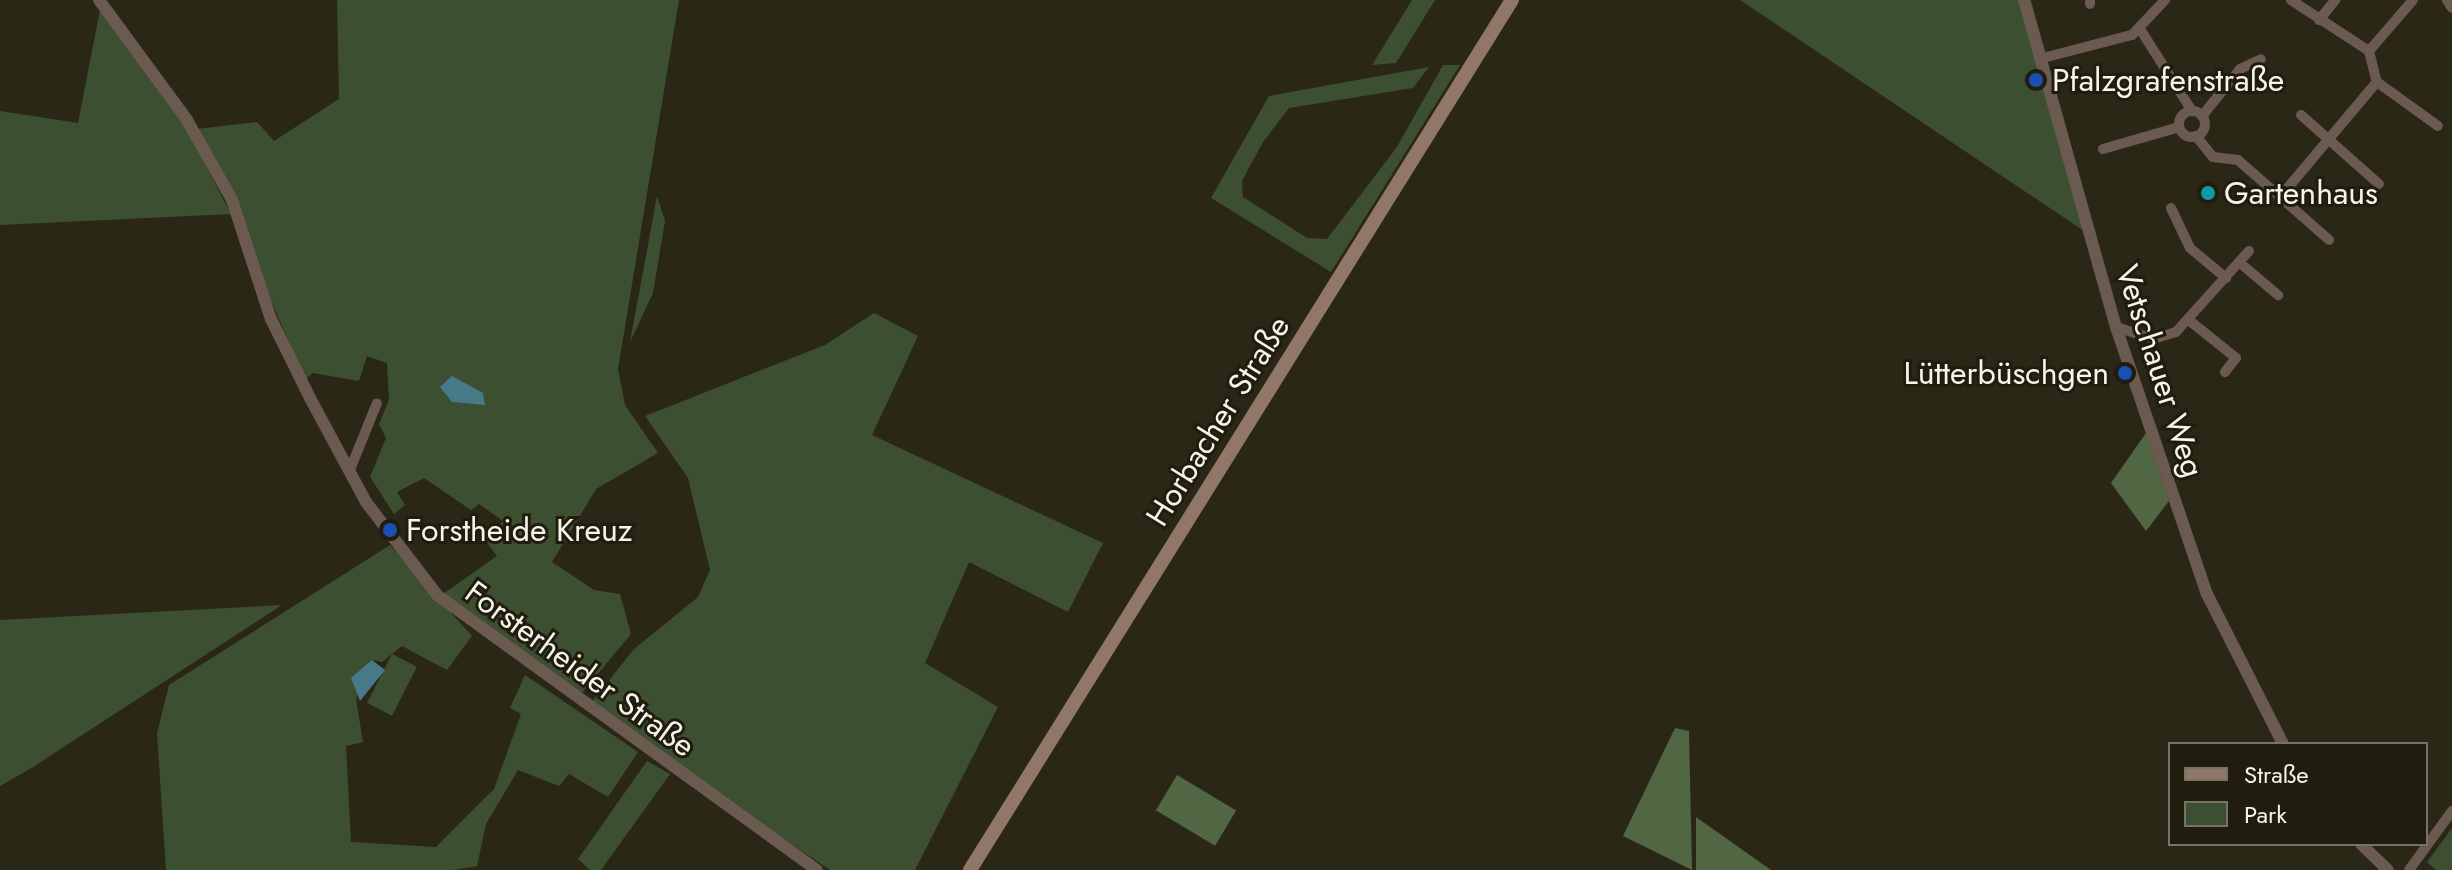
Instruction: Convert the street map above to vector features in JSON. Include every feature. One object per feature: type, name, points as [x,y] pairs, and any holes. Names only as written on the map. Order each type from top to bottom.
[{"type":"main road","name":"Horbacher Straße","points":[[970,870],[1512,0]]},
{"type":"street","name":"Forsterheider Straße","points":[[99,0],[187,120],[232,200],[271,319],[349,472],[452,611],[817,870]]},
{"type":"street","name":"Vetschauer Weg","points":[[2024,0],[2116,327],[2207,594],[2282,742]]},
{"type":"street","points":[[2039,59],[2140,29],[2165,0]]},
{"type":"street","points":[[2291,0],[2369,51],[2377,82],[2438,126]]},
{"type":"street","points":[[2319,20],[2335,0]]},
{"type":"street","points":[[2369,51],[2413,0]]},
{"type":"street","points":[[2447,0],[2452,8]]},
{"type":"street","points":[[2140,29],[2197,114],[2196,136]]},
{"type":"street","points":[[2103,149],[2179,127],[2197,114],[2240,69],[2261,59]]},
{"type":"street","points":[[2280,197],[2377,82]]},
{"type":"street","points":[[2301,115],[2379,184]]},
{"type":"street","points":[[2179,127],[2196,136],[2213,157],[2238,160],[2329,240]]},
{"type":"street","points":[[2171,208],[2190,248],[2226,278]]},
{"type":"street","points":[[2116,327],[2153,339],[2190,321],[2249,251]]},
{"type":"street","points":[[2240,263],[2278,295]]},
{"type":"street","points":[[2190,321],[2236,358],[2225,372]]},
{"type":"street","points":[[349,472],[377,403]]},
{"type":"street","points":[[2428,844],[2452,811]]},
{"type":"street","points":[[2363,846],[2388,870]]},
{"type":"street","points":[[2409,870],[2426,846]]},
{"type":"green space","points":[[337,0],[679,0],[618,369],[625,405],[658,453],[596,489],[552,562],[594,590],[620,594],[631,634],[581,694],[443,594],[497,556],[485,540],[503,521],[479,504],[471,510],[424,478],[397,492],[405,505],[394,514],[370,477],[386,438],[379,424],[389,400],[387,363],[367,356],[359,381],[313,373],[305,379],[197,129],[257,122],[274,141],[339,99]]},
{"type":"green space","points":[[1412,0],[1435,0],[1396,63],[1372,65]]},
{"type":"green space","points":[[1740,0],[2031,0],[2093,225],[2081,229]]},
{"type":"green space","points":[[100,10],[188,131],[231,214],[0,225],[0,111],[78,123]]},
{"type":"green space","points":[[1443,65],[1460,65],[1331,272],[1211,198],[1269,96],[1429,67],[1413,88],[1289,108],[1263,142],[1242,181],[1243,197],[1307,238],[1327,239],[1397,147]]},
{"type":"green space","points":[[657,196],[665,221],[653,293],[630,342]]},
{"type":"green space","points":[[874,313],[918,336],[872,435],[1103,543],[1068,612],[969,562],[925,663],[998,707],[915,870],[830,870],[588,707],[634,649],[698,597],[710,570],[688,478],[645,416],[825,345]]},
{"type":"green space","points":[[2146,433],[2169,501],[2146,531],[2111,483]]},
{"type":"green space","points":[[390,545],[472,636],[447,670],[402,646],[382,662],[372,660],[356,699],[363,742],[346,746],[351,842],[436,847],[494,789],[521,714],[510,708],[525,675],[638,752],[608,797],[569,774],[559,786],[518,770],[486,824],[477,866],[454,870],[166,870],[157,733],[169,685]]},
{"type":"green space","points":[[282,605],[33,767],[0,786],[0,620]]},
{"type":"green space","points":[[392,654],[417,667],[392,716],[367,703]]},
{"type":"green space","points":[[1675,728],[1689,731],[1692,870],[1623,836]]},
{"type":"green space","points":[[647,761],[670,774],[601,870],[590,870],[578,859]]},
{"type":"green space","points":[[1177,775],[1236,811],[1215,846],[1156,810]]},
{"type":"green space","points":[[1696,817],[1771,870],[1696,870]]},
{"type":"green space","points":[[2452,828],[2452,870],[2436,870],[2427,862]]},
{"type":"water","points":[[452,376],[483,393],[485,405],[452,402],[440,387]]},
{"type":"water","points":[[372,660],[385,670],[360,701],[351,678]]},
{"type":"place","name":"Pfalzgrafenstraße","points":[[2036,80]]},
{"type":"place","name":"Gartenhaus","points":[[2208,193]]},
{"type":"place","name":"Lütterbüschgen","points":[[2125,373]]},
{"type":"place","name":"Forstheide Kreuz","points":[[390,530]]}]
